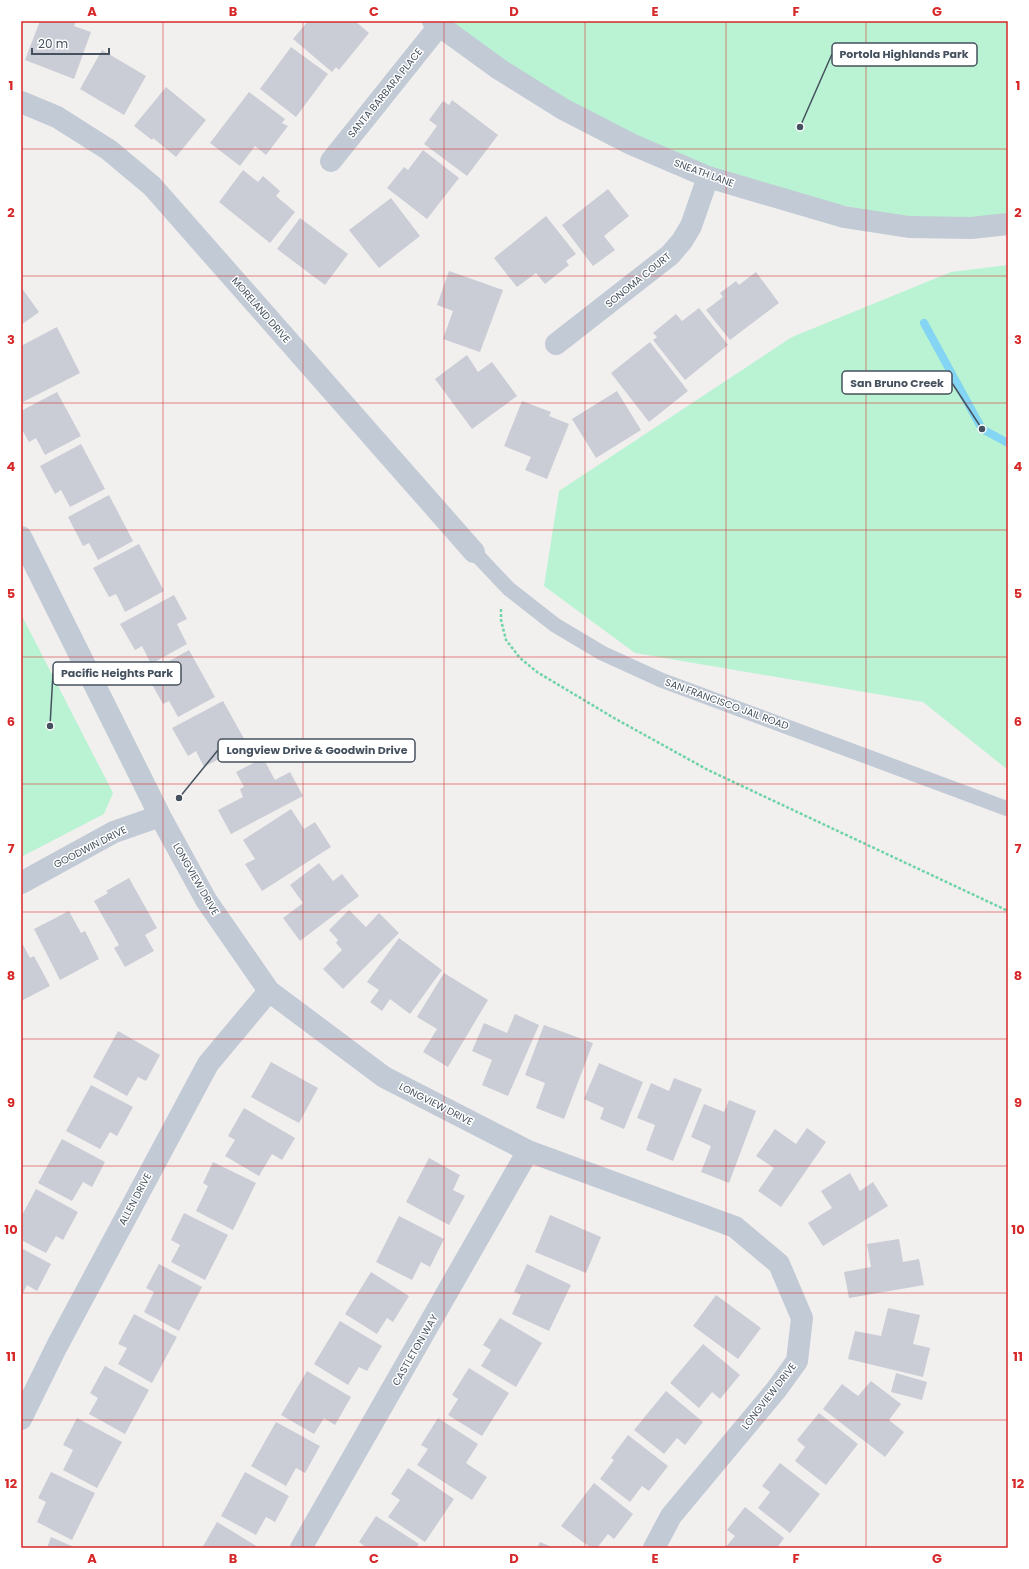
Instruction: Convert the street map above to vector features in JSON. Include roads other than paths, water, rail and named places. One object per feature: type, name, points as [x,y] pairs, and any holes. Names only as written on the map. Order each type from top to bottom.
[{"type":"street","name":"SANTA BARBARA PLACE","points":[[331,161],[436,23]]},
{"type":"street","name":"SNEATH LANE","points":[[436,23],[499,70],[563,109],[631,144],[708,177],[844,217],[910,227],[971,228],[1008,224]]},
{"type":"street","name":"MORELAND DRIVE","points":[[21,102],[57,117],[110,150],[152,186],[474,552]]},
{"type":"street","name":"SONOMA COURT","points":[[556,344],[670,255],[682,241],[691,226],[708,177]]},
{"type":"street","name":"LONGVIEW DRIVE","points":[[21,537],[160,816],[206,900],[269,991],[384,1077],[528,1151],[735,1227],[779,1264],[802,1318],[797,1361],[776,1390],[671,1516],[654,1548]]},
{"type":"street","name":"GOODWIN DRIVE","points":[[21,883],[114,832],[160,816]]},
{"type":"street","name":"ALLEN DRIVE","points":[[21,1419],[57,1346],[208,1064],[269,991]]},
{"type":"street","name":"CASTLETON WAY","points":[[301,1548],[528,1151]]},
{"type":"lane","name":"SAN FRANCISCO JAIL ROAD","points":[[474,552],[509,589],[555,625],[602,652],[661,680],[1008,809]]},
{"type":"waterway","points":[[924,323],[982,429],[1008,443]]},
{"type":"place","name":"Portola Highlands Park","points":[[800,127]]},
{"type":"place","name":"San Bruno Creek","points":[[982,429]]},
{"type":"place","name":"Pacific Heights Park","points":[[50,726]]},
{"type":"place","name":"Longview Drive & Goodwin Drive","points":[[179,798]]}]
